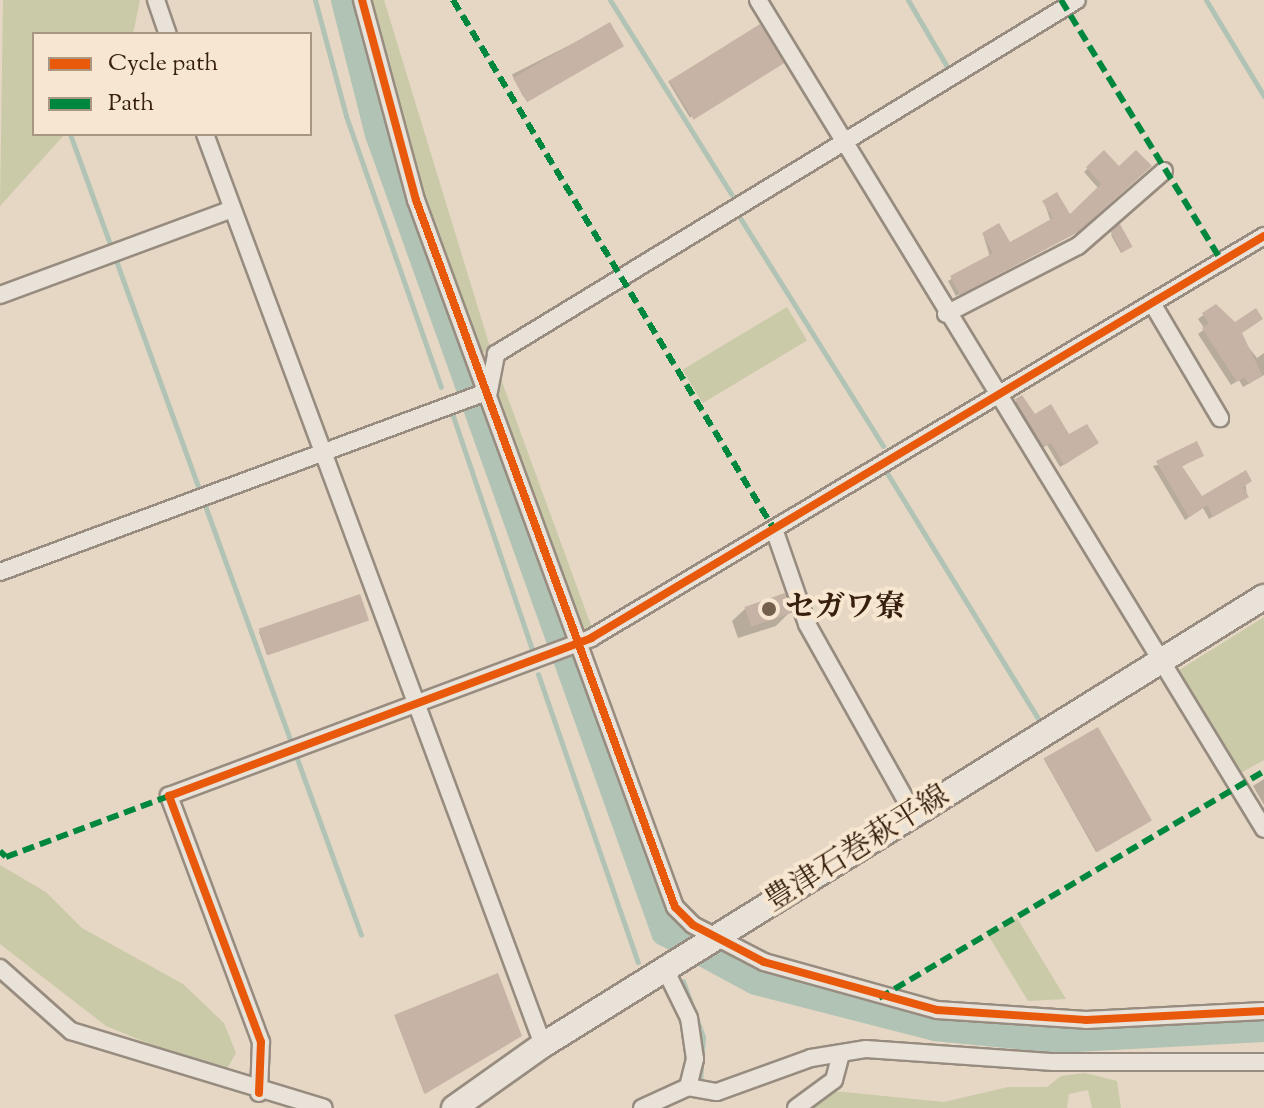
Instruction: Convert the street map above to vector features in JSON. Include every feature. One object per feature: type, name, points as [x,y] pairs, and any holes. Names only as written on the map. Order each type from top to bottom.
[{"type":"main road","name":"豊津石巻萩平線","points":[[454,1108],[543,1045],[1264,597]]},
{"type":"street","points":[[156,0],[167,32]]},
{"type":"street","points":[[362,0],[416,200],[662,879],[675,907],[711,941],[764,962],[937,1010],[1070,1020],[1264,1011]]},
{"type":"street","points":[[758,0],[1158,663],[1264,829]]},
{"type":"street","points":[[486,392],[496,354],[1077,0]]},
{"type":"street","points":[[206,136],[543,1045]]},
{"type":"street","points":[[946,314],[1078,246],[1164,171]]},
{"type":"street","points":[[0,295],[232,209]]},
{"type":"street","points":[[259,1093],[261,1042],[169,796],[577,644],[1264,236]]},
{"type":"street","points":[[1152,303],[1220,418]]},
{"type":"street","points":[[0,572],[486,392]]},
{"type":"street","points":[[774,529],[807,624],[914,815]]},
{"type":"street","points":[[0,968],[71,1031],[259,1093],[324,1108]]},
{"type":"street","points":[[667,968],[694,1041],[688,1087]]},
{"type":"street","points":[[642,1108],[688,1087],[717,1092],[841,1054],[915,1049],[1054,1062],[1264,1062]]},
{"type":"street","points":[[796,1108],[834,1080],[841,1054]]},
{"type":"green space","points":[[3,0],[140,0],[133,32],[32,32],[32,136],[63,136],[0,206]]},
{"type":"green space","points":[[368,0],[384,0],[490,347],[483,353],[425,205]]},
{"type":"green space","points":[[787,307],[807,340],[703,403],[682,370]]},
{"type":"green space","points":[[501,359],[500,376],[592,628],[585,631],[494,393]]},
{"type":"green space","points":[[1264,617],[1264,760],[1239,774],[1176,672]]},
{"type":"green space","points":[[0,865],[46,892],[82,928],[183,984],[224,1023],[236,1053],[227,1069],[206,1067],[106,1026],[0,944]]},
{"type":"green space","points":[[1017,918],[1066,999],[1028,1001],[988,935]]},
{"type":"green space","points":[[1085,1073],[1117,1081],[1121,1108],[1092,1108],[1088,1090],[1069,1094],[1067,1108],[813,1108],[834,1091],[944,1102],[1008,1087],[1047,1087],[1061,1076]]},
{"type":"building","points":[[610,22],[624,46],[527,102],[513,78]]},
{"type":"building","points":[[760,24],[784,63],[694,120],[669,81]]},
{"type":"building","points":[[1104,150],[1119,166],[1136,150],[1152,166],[1078,232],[960,295],[950,276],[993,253],[982,233],[999,223],[1010,242],[1053,218],[1042,201],[1057,192],[1070,214],[1101,184],[1086,167]]},
{"type":"building","points":[[1120,224],[1133,247],[1122,253],[1110,230]]},
{"type":"building","points":[[1216,304],[1235,322],[1256,308],[1263,319],[1242,333],[1262,375],[1249,384],[1244,377],[1237,382],[1202,328],[1209,323],[1202,313]]},
{"type":"building","points":[[1022,395],[1035,414],[1051,404],[1069,434],[1087,424],[1099,443],[1064,465],[1051,443],[1044,447],[1015,399]]},
{"type":"building","points":[[1197,441],[1204,456],[1182,466],[1202,496],[1246,470],[1252,481],[1243,487],[1249,497],[1213,517],[1207,505],[1189,517],[1156,461]]},
{"type":"building","name":"セガワ寮","points":[[785,593],[792,613],[751,627],[744,607]]},
{"type":"building","points":[[360,594],[369,620],[268,655],[259,629]]},
{"type":"building","points":[[1098,727],[1152,821],[1097,852],[1043,758]]},
{"type":"building","points":[[498,973],[522,1036],[425,1094],[394,1015]]},
{"type":"waterway","points":[[315,0],[346,116],[441,387]]},
{"type":"waterway","points":[[345,0],[379,134],[665,932],[756,981],[935,1027],[1056,1039],[1264,1028]]},
{"type":"waterway","points":[[610,0],[731,194]]},
{"type":"waterway","points":[[908,0],[949,70]]},
{"type":"waterway","points":[[1206,0],[1264,96]]},
{"type":"waterway","points":[[71,136],[361,935]]},
{"type":"waterway","points":[[737,213],[883,446]]},
{"type":"waterway","points":[[452,413],[532,649]]},
{"type":"waterway","points":[[887,473],[1040,722]]},
{"type":"waterway","points":[[538,674],[638,962]]},
{"type":"waterway","points":[[683,981],[703,1037],[700,1082]]},
{"type":"marked path","points":[[453,0],[774,529]]},
{"type":"marked path","points":[[1061,0],[1222,262]]},
{"type":"marked path","points":[[879,998],[1264,771]]},
{"type":"marked path","points":[[0,851],[6,857],[169,796]]},
{"type":"cycle path","points":[[362,0],[416,200],[675,907],[693,925],[764,962],[937,1010],[1086,1020],[1264,1011]]},
{"type":"cycle path","points":[[259,1093],[261,1042],[169,796],[591,638],[1264,236]]},
{"type":"place","name":"セガワ寮","points":[[769,609]]}]
